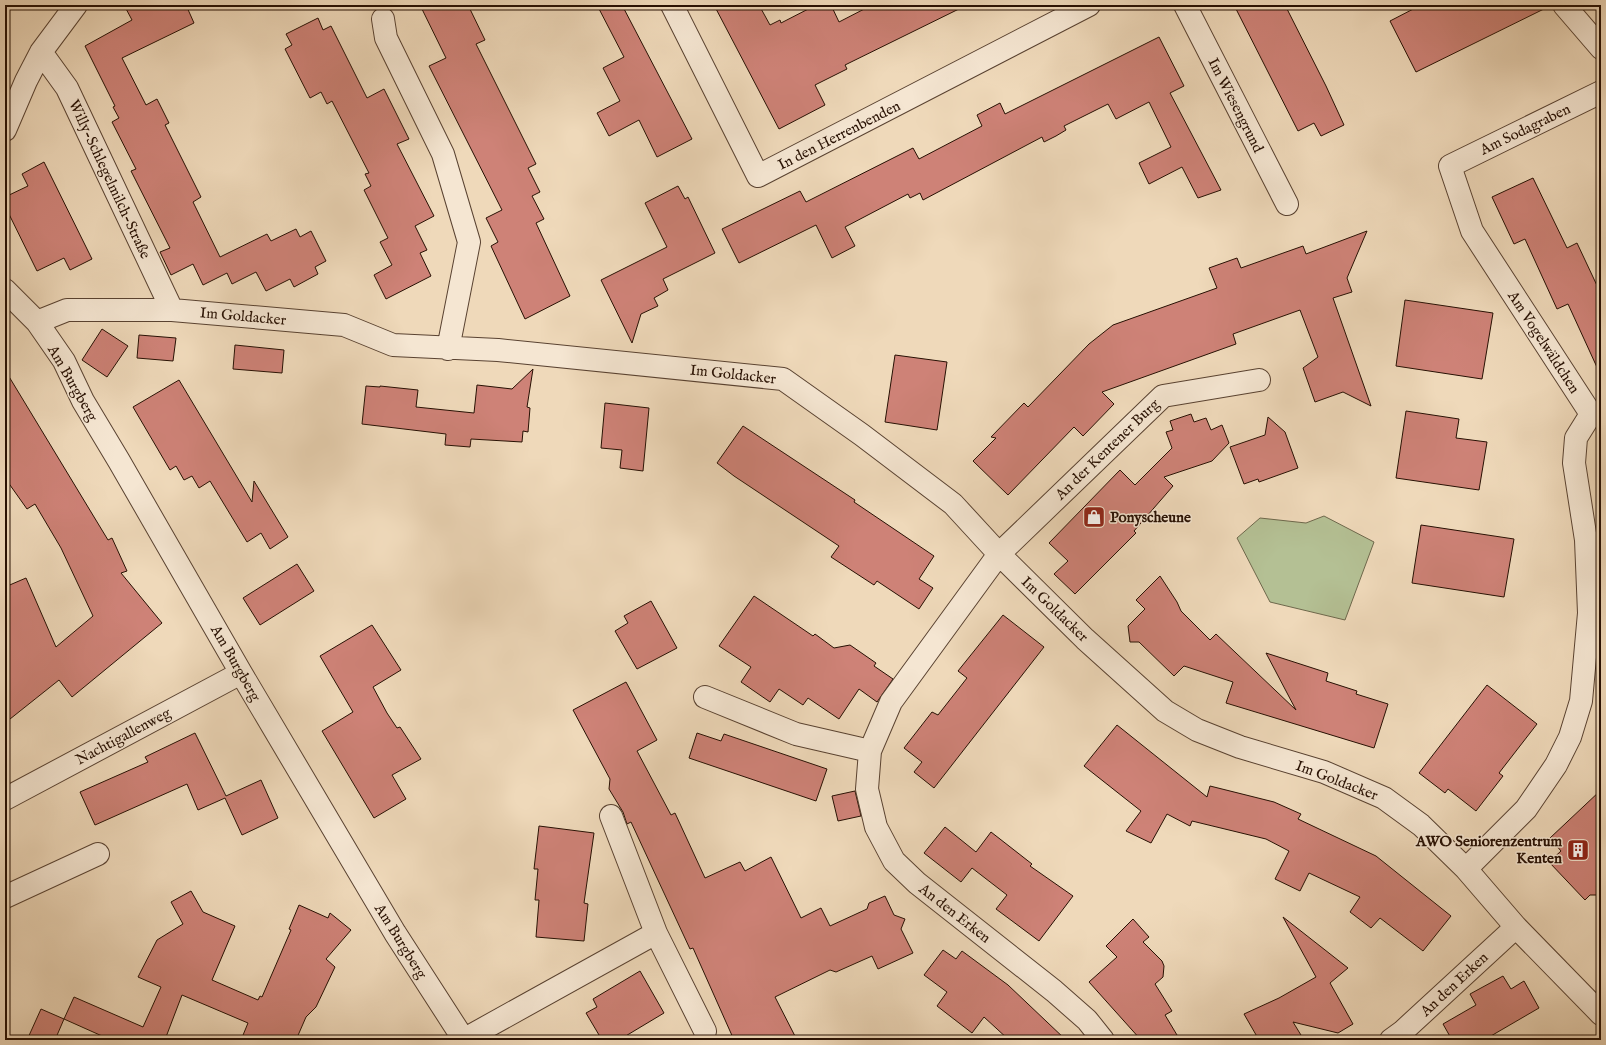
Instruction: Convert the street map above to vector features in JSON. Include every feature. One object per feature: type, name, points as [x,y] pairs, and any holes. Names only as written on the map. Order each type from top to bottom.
[{"type":"street","points":[[5,130],[26,81],[41,52],[76,5]]},
{"type":"street","name":"In den Herrenbenden","points":[[672,5],[758,176],[1089,5]]},
{"type":"street","name":"Im Wiesengrund","points":[[1185,5],[1287,204]]},
{"type":"street","points":[[1564,5],[1601,48]]},
{"type":"street","points":[[383,19],[386,38],[443,154],[469,242],[448,349]]},
{"type":"street","name":"Willy-Schlegelmilch-Straße","points":[[41,52],[68,88],[172,310]]},
{"type":"street","name":"Am Sodagraben","points":[[1450,166],[1601,92]]},
{"type":"street","name":"Am Vogelwäldchen","points":[[1450,166],[1472,230],[1596,411],[1576,438],[1574,463],[1586,540],[1589,613],[1581,700],[1570,736],[1556,765],[1526,809],[1466,869]]},
{"type":"street","name":"Am Burgberg","points":[[5,290],[36,322],[64,361],[82,401],[119,461],[241,673],[395,934],[464,1040]]},
{"type":"street","name":"Im Goldacker","points":[[36,322],[67,310],[172,310],[344,325],[393,345],[448,349],[498,350],[783,379],[862,435],[953,504],[999,554],[1085,639],[1165,711],[1197,730],[1240,747],[1324,772],[1384,798],[1421,825],[1466,869],[1516,927],[1601,1014]]},
{"type":"street","name":"An der Kentener Burg","points":[[999,554],[1163,396],[1259,380]]},
{"type":"street","name":"An den Erken","points":[[999,554],[891,702],[870,751],[867,789],[876,827],[894,861],[917,883],[1054,990],[1086,1020],[1103,1040]]},
{"type":"street","name":"Nachtigallenweg","points":[[5,799],[241,673]]},
{"type":"street","points":[[705,697],[796,734],[870,751]]},
{"type":"street","points":[[611,816],[656,934],[705,1031]]},
{"type":"street","points":[[5,897],[98,854]]},
{"type":"street","name":"An den Erken","points":[[1391,1040],[1402,1032],[1516,927]]},
{"type":"street","points":[[464,1040],[656,934]]},
{"type":"green space","points":[[1324,516],[1374,542],[1345,620],[1270,602],[1237,538],[1260,518],[1306,523]]},
{"type":"building","points":[[124,5],[186,5],[194,23],[122,58],[146,105],[157,99],[169,123],[165,125],[201,197],[193,202],[220,257],[267,234],[271,241],[296,229],[300,237],[311,231],[326,261],[315,267],[318,274],[294,287],[290,279],[266,291],[256,272],[232,284],[227,273],[203,285],[193,264],[171,275],[160,252],[170,248],[131,171],[136,169],[112,122],[119,118],[113,107],[115,106],[85,46],[132,20]]},
{"type":"building","points":[[420,5],[468,5],[485,40],[476,44],[536,164],[528,168],[540,192],[532,196],[544,219],[536,223],[570,296],[525,319],[491,246],[498,242],[486,218],[502,210],[429,66],[446,58]]},
{"type":"building","points":[[597,5],[622,5],[692,139],[657,157],[639,120],[609,136],[597,113],[620,101],[603,68],[624,57]]},
{"type":"building","points":[[714,5],[759,5],[770,25],[780,20],[781,23],[816,5],[831,5],[839,22],[872,5],[967,5],[845,65],[847,69],[815,85],[825,105],[779,129]]},
{"type":"building","points":[[1234,5],[1285,5],[1344,125],[1321,136],[1314,123],[1298,131]]},
{"type":"building","points":[[1421,5],[1552,5],[1416,72],[1390,21]]},
{"type":"building","points":[[318,18],[323,30],[331,26],[367,98],[384,89],[409,139],[397,144],[434,216],[415,226],[427,250],[420,253],[431,276],[386,299],[374,275],[392,265],[380,242],[388,238],[364,190],[371,186],[365,174],[369,173],[332,101],[327,104],[321,92],[310,98],[285,49],[292,45],[286,34]]},
{"type":"building","points":[[1159,37],[1184,86],[1170,93],[1221,190],[1198,198],[1182,167],[1149,184],[1139,163],[1171,147],[1149,102],[1116,119],[1108,104],[1064,126],[1066,130],[1056,136],[1044,142],[1042,137],[923,200],[920,193],[910,198],[908,194],[845,227],[855,246],[832,258],[816,225],[739,263],[722,229],[800,191],[806,202],[913,148],[919,159],[982,126],[977,115],[1000,103],[1005,114]]},
{"type":"building","points":[[44,162],[92,259],[70,270],[64,258],[37,271],[5,206],[5,197],[28,186],[22,174]]},
{"type":"building","points":[[1533,178],[1567,248],[1577,243],[1601,294],[1601,376],[1568,304],[1557,309],[1525,239],[1514,244],[1492,197]]},
{"type":"building","points":[[678,186],[685,199],[688,197],[715,253],[663,279],[668,290],[654,298],[658,306],[641,314],[632,343],[601,280],[667,247],[645,203]]},
{"type":"building","points":[[1367,231],[1347,278],[1352,292],[1333,298],[1371,406],[1343,392],[1315,402],[1303,368],[1318,357],[1300,310],[1233,334],[1236,344],[1102,392],[1114,404],[1083,436],[1074,427],[1008,495],[973,461],[996,438],[991,437],[1024,403],[1028,407],[1089,344],[1113,325],[1217,288],[1209,268],[1237,258],[1241,268],[1303,246],[1306,254]]},
{"type":"building","points":[[1405,300],[1493,313],[1482,379],[1396,366]]},
{"type":"building","points":[[102,329],[128,346],[107,377],[82,360]]},
{"type":"building","points":[[139,335],[176,338],[173,361],[137,358]]},
{"type":"building","points":[[235,345],[284,350],[282,373],[233,369]]},
{"type":"building","points":[[895,355],[947,362],[937,430],[885,422]]},
{"type":"building","points":[[533,369],[527,407],[530,408],[528,432],[523,431],[522,442],[471,439],[470,447],[445,445],[446,434],[362,424],[366,386],[418,390],[416,407],[474,413],[477,385],[512,389]]},
{"type":"building","points":[[5,370],[108,540],[112,538],[127,571],[121,573],[162,623],[72,697],[59,680],[5,723],[5,587],[26,578],[56,647],[93,616],[61,548],[35,504],[27,509],[5,478]]},
{"type":"building","points":[[179,380],[252,502],[254,481],[288,537],[270,549],[261,533],[247,542],[210,481],[199,488],[192,476],[184,480],[176,466],[170,470],[133,407]]},
{"type":"building","points":[[605,403],[649,408],[643,471],[620,468],[622,450],[601,448]]},
{"type":"building","points":[[1406,411],[1459,419],[1456,438],[1487,442],[1479,490],[1396,478]]},
{"type":"building","points":[[1191,414],[1194,422],[1206,418],[1211,430],[1222,425],[1229,443],[1212,461],[1164,477],[1173,486],[1134,531],[1136,533],[1075,594],[1054,574],[1068,561],[1049,543],[1120,470],[1135,485],[1172,448],[1166,432],[1173,430],[1170,421]]},
{"type":"building","points":[[1268,417],[1285,432],[1298,468],[1259,482],[1258,479],[1244,484],[1230,447],[1265,435]]},
{"type":"building","points":[[743,426],[855,500],[854,502],[934,556],[919,579],[933,588],[919,609],[877,581],[874,585],[831,557],[839,546],[717,463]]},
{"type":"building","points":[[1421,525],[1514,539],[1504,597],[1412,583]]},
{"type":"building","points":[[297,564],[314,591],[260,625],[243,598]]},
{"type":"building","points":[[1160,576],[1177,602],[1181,611],[1210,640],[1216,634],[1296,710],[1266,653],[1328,673],[1326,681],[1357,691],[1356,694],[1388,704],[1374,748],[1226,703],[1233,682],[1184,666],[1174,676],[1139,642],[1130,642],[1128,626],[1145,609],[1136,600]]},
{"type":"building","points":[[754,596],[813,636],[815,634],[834,648],[850,645],[876,663],[874,666],[893,679],[877,702],[859,689],[839,719],[808,698],[803,705],[779,689],[770,702],[741,682],[751,667],[719,646]]},
{"type":"building","points":[[651,601],[677,648],[637,669],[615,631],[628,623],[624,616]]},
{"type":"building","points":[[1003,615],[1044,647],[934,788],[914,772],[922,762],[904,748],[932,712],[938,715],[967,678],[958,671]]},
{"type":"building","points":[[372,625],[401,670],[373,687],[397,728],[400,727],[421,759],[392,775],[406,799],[374,818],[322,731],[353,712],[320,656]]},
{"type":"building","points":[[626,682],[657,740],[637,751],[671,815],[675,813],[705,878],[740,862],[745,871],[771,857],[801,918],[821,908],[830,926],[867,909],[869,903],[885,896],[894,915],[905,919],[901,929],[913,953],[878,969],[872,956],[836,972],[830,970],[775,997],[797,1040],[734,1040],[693,948],[690,949],[631,822],[627,824],[623,812],[609,789],[610,779],[573,710]]},
{"type":"building","points":[[1487,685],[1537,724],[1499,773],[1503,776],[1476,811],[1448,789],[1445,793],[1419,773]]},
{"type":"building","points":[[1117,725],[1207,797],[1210,786],[1274,802],[1301,814],[1298,819],[1376,856],[1451,916],[1423,951],[1380,918],[1371,928],[1350,912],[1360,897],[1309,873],[1300,891],[1275,879],[1289,851],[1266,839],[1192,821],[1190,826],[1167,814],[1151,843],[1126,831],[1141,811],[1084,766]]},
{"type":"building","points":[[195,733],[226,796],[261,780],[278,818],[242,835],[225,798],[198,810],[187,784],[95,825],[80,792],[148,762],[145,757]]},
{"type":"building","points":[[697,733],[721,741],[724,734],[827,769],[816,801],[689,758]]},
{"type":"building","name":"AWO Seniorenzentrum Kenten","points":[[1601,790],[1601,895],[1590,895],[1585,900],[1549,862],[1561,851],[1550,838]]},
{"type":"building","points":[[855,791],[861,816],[838,821],[832,796]]},
{"type":"building","points":[[539,826],[594,833],[584,903],[588,904],[584,941],[536,937],[539,900],[535,900],[538,869],[534,869]]},
{"type":"building","points":[[945,827],[976,852],[991,832],[1032,864],[1030,866],[1073,896],[1039,941],[996,909],[1007,895],[972,868],[961,882],[924,853]]},
{"type":"building","points":[[191,891],[203,912],[235,926],[212,980],[258,1000],[260,996],[262,997],[291,930],[289,929],[299,905],[328,918],[330,913],[351,930],[326,959],[335,967],[316,1007],[306,1017],[296,1040],[241,1040],[248,1023],[182,995],[166,1037],[173,1040],[111,1040],[64,1019],[74,997],[143,1027],[161,987],[138,977],[157,940],[183,924],[171,902]]},
{"type":"building","points":[[1283,917],[1348,968],[1330,983],[1353,1024],[1338,1033],[1293,1022],[1304,1040],[1259,1040],[1244,1014],[1279,998],[1316,977]]},
{"type":"building","points":[[1133,919],[1149,937],[1143,942],[1162,961],[1164,966],[1163,977],[1155,984],[1172,1011],[1165,1015],[1180,1040],[1141,1040],[1089,982],[1117,957],[1106,946]]},
{"type":"building","points":[[943,950],[956,959],[962,951],[1008,985],[1066,1040],[1009,1040],[984,1017],[972,1033],[937,1006],[947,992],[924,975]]},
{"type":"building","points":[[640,971],[664,1013],[619,1040],[602,1040],[586,1013],[597,1007],[593,999]]},
{"type":"building","points":[[1503,976],[1511,989],[1524,981],[1539,1008],[1484,1040],[1452,1040],[1443,1024],[1476,1005],[1470,994]]},
{"type":"building","points":[[41,1009],[64,1019],[55,1040],[27,1040]]},
{"type":"place","name":"Ponyscheune","points":[[1094,517]]},
{"type":"place","name":"AWO Seniorenzentrum Kenten","points":[[1578,850]]}]
